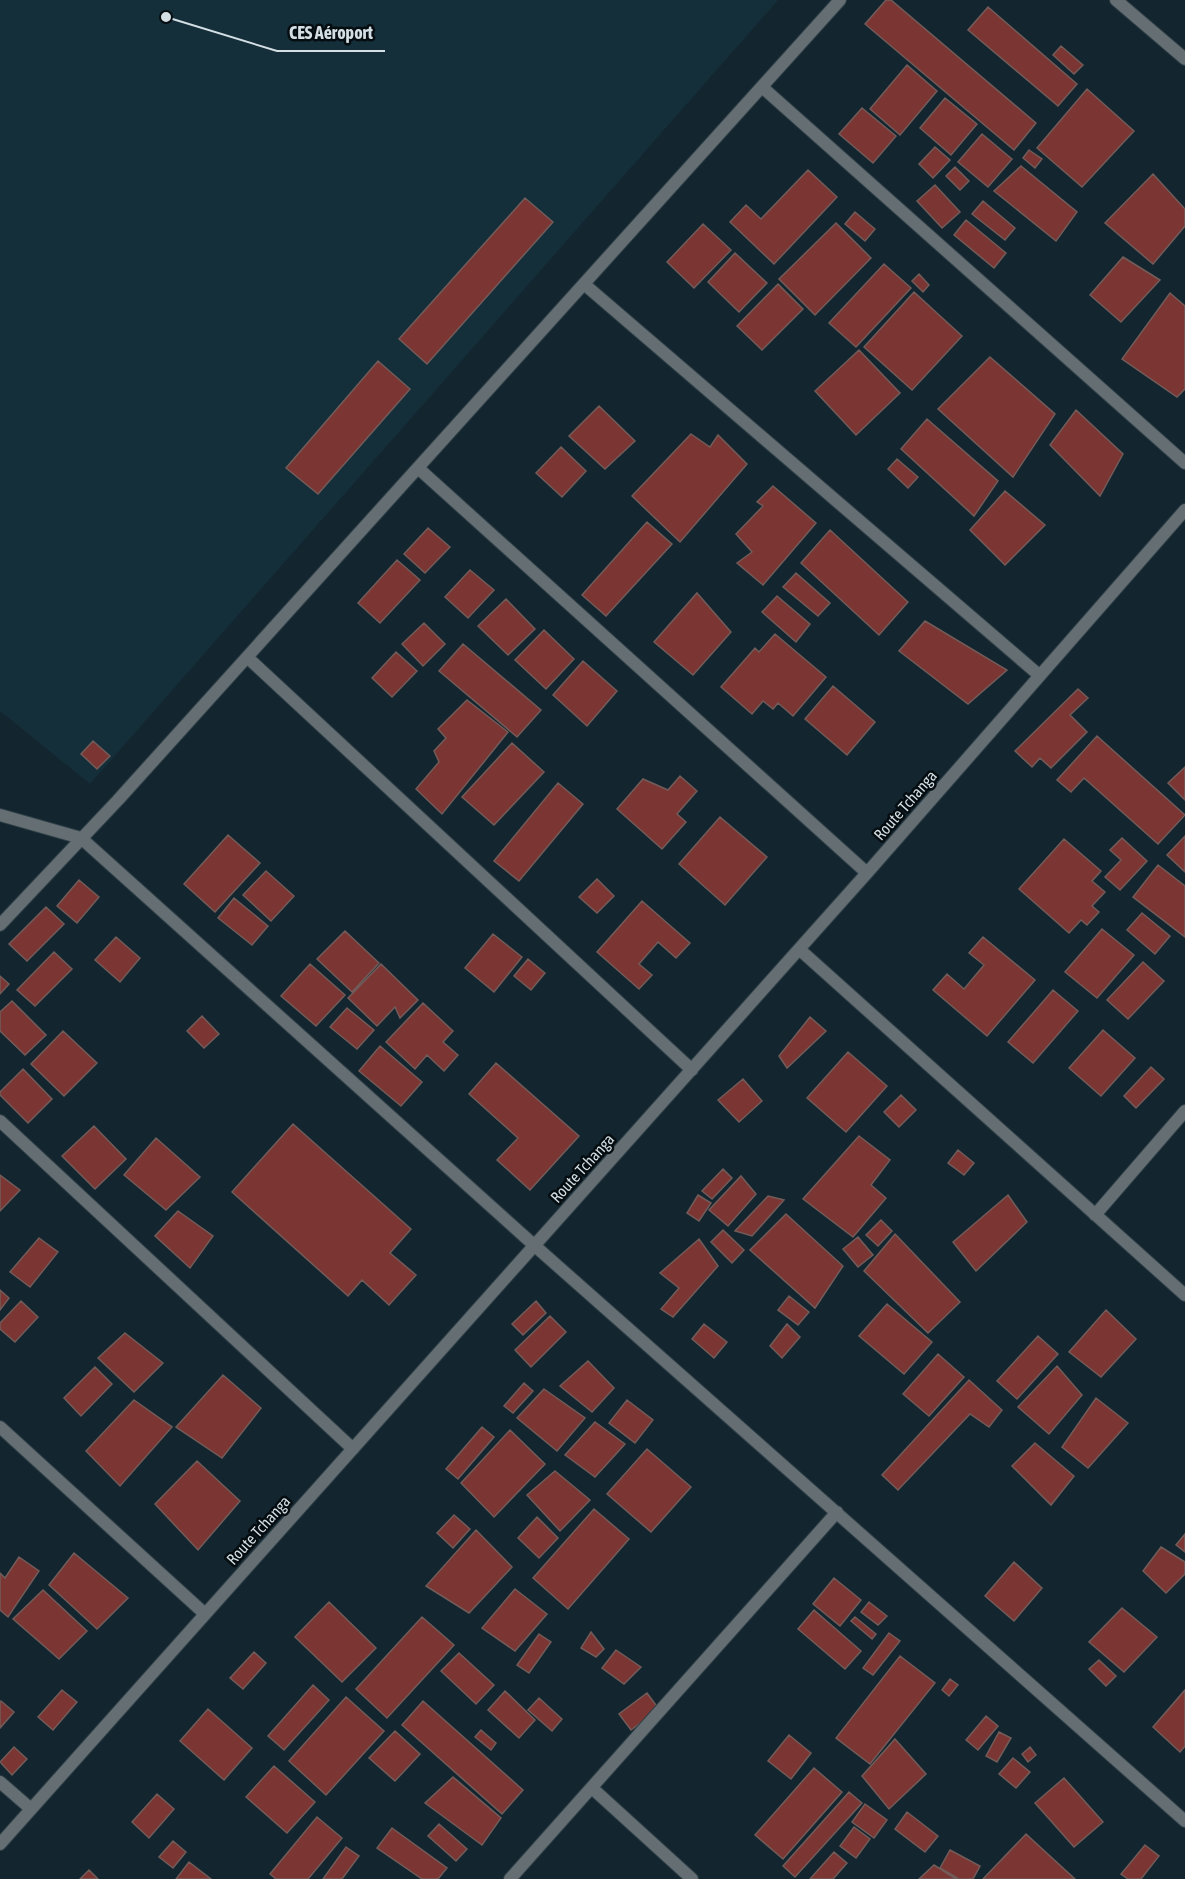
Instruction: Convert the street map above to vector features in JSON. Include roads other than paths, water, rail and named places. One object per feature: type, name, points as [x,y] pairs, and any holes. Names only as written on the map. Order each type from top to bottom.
[{"type":"street","points":[[0,926],[247,657],[840,0]]},
{"type":"street","points":[[1116,0],[1185,59]]},
{"type":"street","points":[[762,87],[1185,463]]},
{"type":"street","points":[[584,284],[1039,675]]},
{"type":"street","points":[[418,468],[867,873]]},
{"type":"street","name":"Route Tchanga","points":[[0,1844],[867,873],[1185,510]]},
{"type":"street","points":[[247,657],[692,1070]]},
{"type":"street","points":[[0,815],[81,838],[535,1246],[1185,1821]]},
{"type":"street","points":[[799,949],[1185,1295]]},
{"type":"street","points":[[1095,1215],[1185,1110]]},
{"type":"street","points":[[0,1121],[352,1449]]},
{"type":"street","points":[[0,1426],[204,1614]]},
{"type":"street","points":[[510,1879],[837,1512]]},
{"type":"street","points":[[0,1782],[31,1809]]},
{"type":"street","points":[[592,1788],[692,1879]]},
{"type":"place","name":"CES Aéroport","points":[[166,17]]}]
